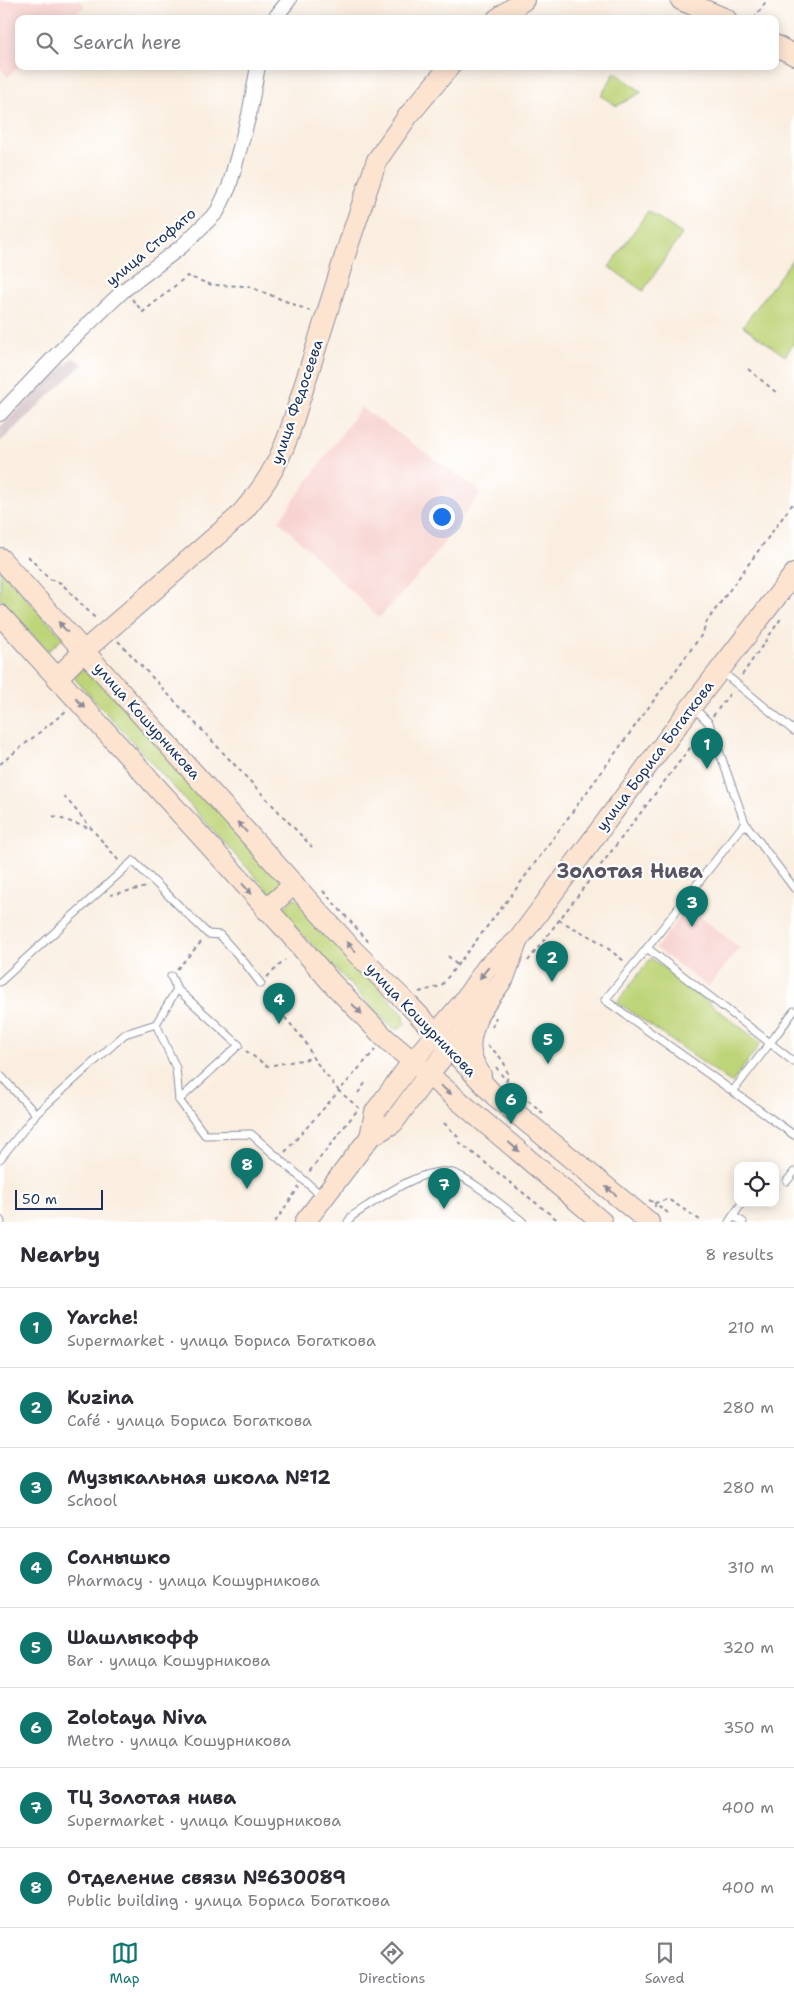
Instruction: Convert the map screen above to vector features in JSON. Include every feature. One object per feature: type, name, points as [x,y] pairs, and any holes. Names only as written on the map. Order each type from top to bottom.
[{"type":"main road","points":[[503,15],[524,0]]},
{"type":"main road","points":[[681,0],[717,15]]},
{"type":"main road","points":[[779,47],[794,56]]},
{"type":"main road","name":"улица Федосеева","points":[[57,678],[84,651],[238,518],[259,494],[281,454],[289,434],[348,246],[378,160],[408,116],[447,70]]},
{"type":"main road","name":"улица Кошурникова","points":[[0,558],[354,951],[480,1081],[502,1095],[649,1222]]},
{"type":"main road","name":"улица Бориса Богаткова","points":[[370,1137],[376,1112],[412,1062],[463,1002],[488,967],[518,940],[692,706],[794,574]]},
{"type":"main road","name":"улица Кошурникова","points":[[0,615],[288,932],[330,981],[385,1038],[602,1222]]},
{"type":"main road","points":[[266,910],[294,884]]},
{"type":"main road","name":"улица Бориса Богаткова","points":[[305,1222],[370,1137],[393,1124],[450,1048],[483,1023],[504,978],[518,940]]},
{"type":"main road","points":[[483,1023],[471,1039],[471,1059],[502,1095]]},
{"type":"street","points":[[277,15],[289,0]]},
{"type":"street","name":"улица Стофато","points":[[0,414],[57,354],[124,290],[181,247],[217,212],[228,187],[249,115],[257,70]]},
{"type":"lane","points":[[720,670],[794,731]]},
{"type":"lane","points":[[692,706],[709,723],[744,823],[794,888]]},
{"type":"lane","points":[[744,823],[605,1000],[794,1135]]},
{"type":"lane","points":[[0,982],[134,861],[208,934],[220,935],[262,982]]},
{"type":"lane","points":[[647,948],[794,1062]]},
{"type":"lane","points":[[171,976],[177,989],[239,1046],[179,1100]]},
{"type":"lane","points":[[0,1159],[36,1114],[125,1034],[156,1024],[177,989]]},
{"type":"lane","points":[[733,1091],[794,1011]]},
{"type":"lane","points":[[156,1024],[176,1068],[179,1100],[205,1136],[251,1134],[323,1197]]},
{"type":"lane","points":[[0,1075],[36,1114]]},
{"type":"lane","points":[[348,1222],[352,1216],[415,1179],[437,1172],[453,1173],[467,1181],[523,1222]]},
{"type":"lane","points":[[787,1181],[794,1172]]},
{"type":"lane","points":[[739,1207],[731,1219],[743,1222]]},
{"type":"path","points":[[757,15],[767,0]]},
{"type":"path","points":[[124,290],[143,312],[187,276],[212,285],[248,286],[304,308]]},
{"type":"path","points":[[748,368],[777,393]]},
{"type":"path","points":[[419,992],[441,986],[519,885],[703,633],[707,621],[794,502]]},
{"type":"path","points":[[28,556],[49,579],[61,583],[108,631],[312,847]]},
{"type":"path","points":[[527,963],[709,723],[784,615]]},
{"type":"path","points":[[0,764],[66,711]]},
{"type":"path","points":[[64,796],[125,868]]},
{"type":"path","points":[[53,816],[92,829]]},
{"type":"path","points":[[90,900],[159,884]]},
{"type":"path","points":[[317,885],[364,936],[372,948]]},
{"type":"path","points":[[559,920],[598,941],[620,958]]},
{"type":"path","points":[[171,976],[208,934]]},
{"type":"path","points":[[448,956],[457,965]]},
{"type":"path","points":[[276,1222],[303,1180],[359,1108],[339,1090],[313,1058],[305,1041],[263,992],[262,982],[285,960]]},
{"type":"path","points":[[483,1023],[500,1009]]},
{"type":"path","points":[[485,1044],[502,1058],[506,1065],[507,1081],[502,1095]]},
{"type":"path","points":[[239,1046],[267,1066],[313,1058]]},
{"type":"path","points":[[496,1068],[507,1081]]},
{"type":"path","points":[[358,1093],[366,1082]]},
{"type":"path","points":[[282,1156],[339,1090]]},
{"type":"path","points":[[444,1123],[460,1140],[560,1222]]},
{"type":"path","points":[[668,1213],[655,1203],[668,1199],[703,1222]]},
{"type":"shaded area","points":[[0,0],[79,0],[85,6],[75,15],[15,15],[15,70],[8,77],[0,68]]},
{"type":"shaded area","points":[[73,358],[83,364],[0,442],[0,427]]},
{"type":"shaded area","points":[[361,407],[481,492],[427,566],[379,618],[279,521]]},
{"type":"shaded area","points":[[688,907],[740,948],[708,987],[656,948]]},
{"type":"green space","points":[[615,72],[642,92],[617,106],[601,96]]},
{"type":"green space","points":[[648,211],[682,234],[643,291],[609,267]]},
{"type":"green space","points":[[794,257],[794,343],[785,356],[743,326]]},
{"type":"green space","points":[[0,569],[63,638],[48,651],[0,600]]},
{"type":"green space","points":[[85,666],[286,883],[272,895],[74,678]]},
{"type":"green space","points":[[295,897],[404,1015],[405,1024],[400,1029],[394,1029],[387,1023],[280,911]]},
{"type":"green space","points":[[651,958],[761,1043],[732,1083],[617,1002]]},
{"type":"place","name":"Yarche!","points":[[707,769]]},
{"type":"place","name":"Музыкальная школа №12","points":[[692,927]]},
{"type":"place","name":"Kuzina","points":[[552,982]]},
{"type":"place","name":"Солнышко","points":[[279,1024]]},
{"type":"place","name":"Шашлыкофф","points":[[548,1064]]},
{"type":"place","name":"Zolotaya Niva","points":[[511,1124]]},
{"type":"place","name":"Отделение связи №630089","points":[[247,1189]]},
{"type":"place","name":"ТЦ Золотая нива","points":[[444,1209]]},
{"type":"district","name":"Золотая Нива","points":[[630,871]]}]
